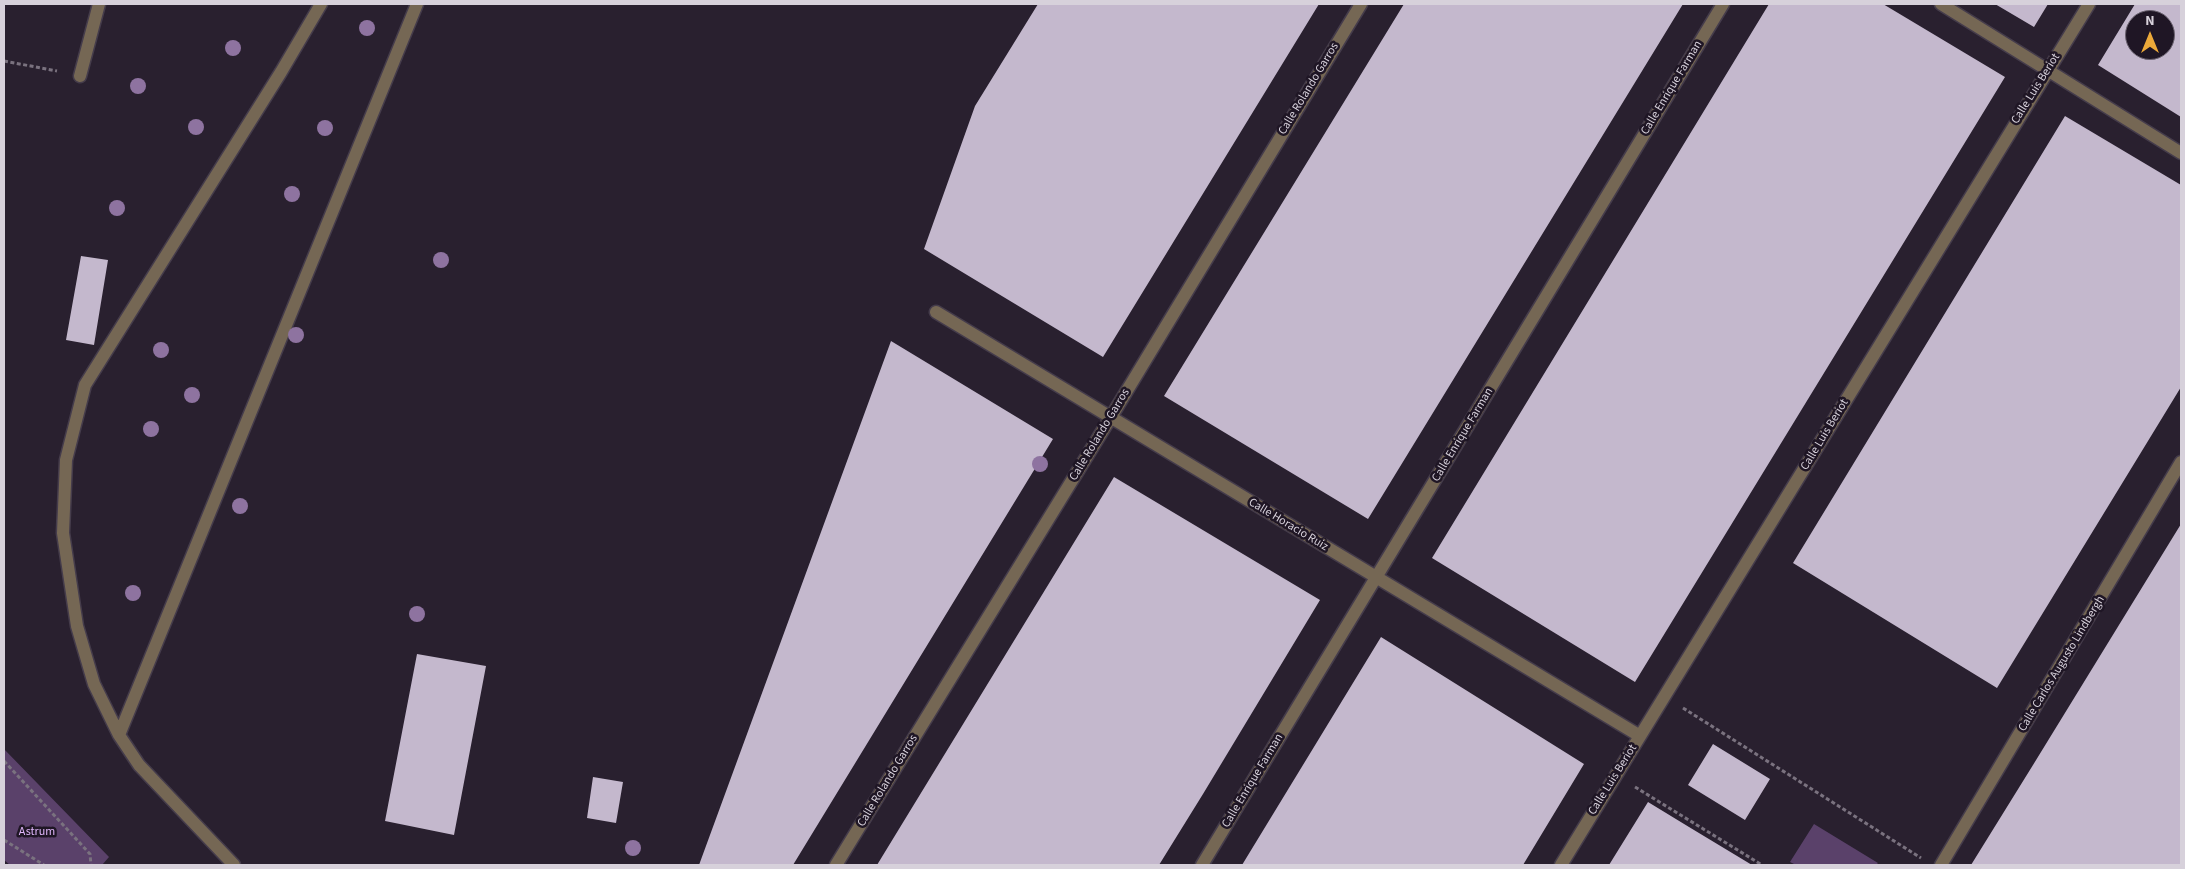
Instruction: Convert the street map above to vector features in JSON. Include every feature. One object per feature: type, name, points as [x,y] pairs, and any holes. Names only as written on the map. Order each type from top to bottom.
[{"type":"street","points":[[80,76],[99,4]]},
{"type":"street","points":[[234,865],[139,764],[118,735],[94,684],[77,626],[62,533],[66,460],[85,385],[281,72],[321,4]]},
{"type":"street","points":[[118,735],[417,4]]},
{"type":"street","name":"Calle Rolando Garros","points":[[836,865],[1111,417],[1361,4]]},
{"type":"street","name":"Calle Enrique Farman","points":[[1202,865],[1723,4]]},
{"type":"street","points":[[1941,4],[2181,152]]},
{"type":"street","name":"Calle Luis Beriot","points":[[1561,865],[2089,4]]},
{"type":"street","name":"Calle Horacio Ruiz","points":[[936,312],[1376,579],[1640,736]]},
{"type":"street","name":"Calle Carlos Augusto Lindbergh","points":[[1941,865],[2181,462]]},
{"type":"path","points":[[4,61],[80,76]]},
{"type":"path","points":[[1664,696],[1923,860]]},
{"type":"path","points":[[4,761],[90,854],[91,865]]},
{"type":"path","points":[[1616,775],[1762,865]]},
{"type":"path","points":[[4,840],[44,865]]},
{"type":"green space","name":"Astrum","points":[[4,749],[109,857],[102,865],[10,865],[4,860]]},
{"type":"green space","points":[[1814,824],[1878,863],[1876,865],[1796,865],[1790,862]]},
{"type":"building","points":[[1038,4],[1319,4],[1103,357],[924,249],[975,106]]},
{"type":"building","points":[[1404,4],[1683,4],[1368,519],[1164,396]]},
{"type":"building","points":[[1769,4],[1883,4],[2005,77],[1635,682],[1432,558]]},
{"type":"building","points":[[1995,4],[2048,4],[2034,27]]},
{"type":"building","points":[[2135,4],[2181,4],[2181,117],[2098,65],[2125,20],[2125,60],[2175,60],[2175,10],[2131,10]]},
{"type":"building","points":[[2065,116],[2181,185],[2181,387],[1997,688],[1793,563]]},
{"type":"building","points":[[81,256],[108,260],[94,345],[66,340]]},
{"type":"building","points":[[891,341],[1053,439],[793,865],[699,865]]},
{"type":"building","points":[[1114,477],[1320,600],[1203,794],[1159,865],[877,865]]},
{"type":"building","points":[[2181,524],[2181,865],[1971,865],[2033,765]]},
{"type":"building","points":[[1381,637],[1584,764],[1523,865],[1242,865]]},
{"type":"building","points":[[417,654],[486,666],[454,835],[385,821]]},
{"type":"building","points":[[1713,744],[1770,779],[1745,820],[1688,785]]},
{"type":"building","points":[[593,777],[623,782],[616,823],[587,818]]},
{"type":"building","points":[[1648,802],[1689,827],[1752,865],[1609,865]]}]
